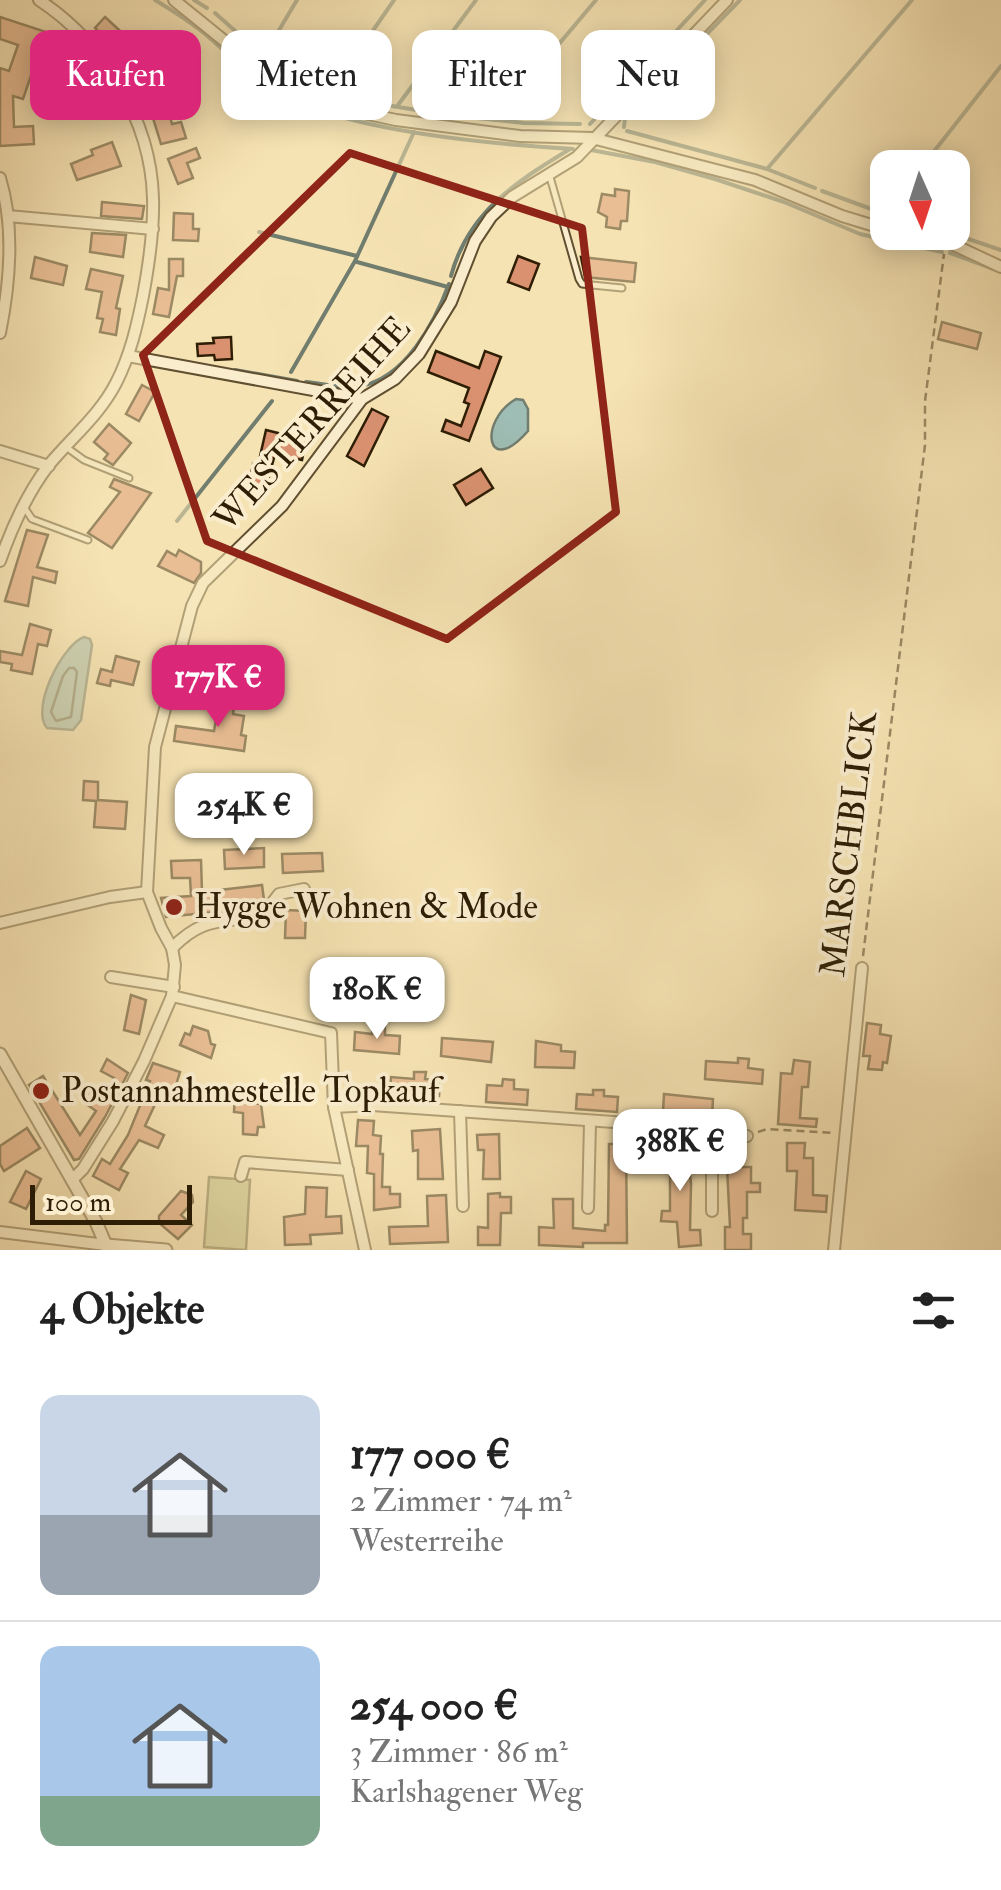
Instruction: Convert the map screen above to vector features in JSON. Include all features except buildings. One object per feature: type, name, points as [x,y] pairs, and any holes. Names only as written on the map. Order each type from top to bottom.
[{"type":"street","points":[[0,561],[22,504],[104,402],[128,356],[153,229],[148,161],[136,120],[95,47],[64,16],[39,0]]},
{"type":"street","points":[[174,0],[280,86],[340,108],[396,120],[520,136],[592,138],[755,180],[870,225]]},
{"type":"street","name":"WESTERREIHE","points":[[72,1180],[113,1121],[144,1061],[173,991],[176,965],[172,948],[148,892],[156,747],[192,606],[203,583],[282,506],[362,399],[395,379],[419,354],[450,302],[475,241],[491,217],[512,198],[577,156],[727,0]]},
{"type":"street","points":[[0,178],[8,216],[7,299],[0,333]]},
{"type":"street","points":[[8,216],[153,229]]},
{"type":"street","points":[[963,250],[1001,266]]},
{"type":"street","points":[[128,356],[362,399]]},
{"type":"street","points":[[0,451],[49,466]]},
{"type":"street","points":[[172,948],[191,928],[263,915],[279,894],[304,889]]},
{"type":"street","points":[[0,923],[148,892]]},
{"type":"street","name":"MARSCHBLICK","points":[[834,1250],[862,968]]},
{"type":"street","points":[[111,977],[331,1033],[334,1107],[366,1250]]},
{"type":"street","points":[[0,1054],[107,1248]]},
{"type":"street","points":[[334,1107],[460,1111],[712,1129],[747,1136]]},
{"type":"street","points":[[460,1111],[463,1206]]},
{"type":"street","points":[[588,1208],[590,1122]]},
{"type":"street","points":[[712,1129],[712,1211]]},
{"type":"street","points":[[242,1176],[244,1162],[348,1170]]},
{"type":"street","points":[[0,1232],[107,1248],[166,1250]]},
{"type":"lane","points":[[549,174],[582,284],[622,288]]},
{"type":"lane","points":[[66,448],[84,460],[129,478]]},
{"type":"lane","points":[[22,504],[32,520],[88,540]]},
{"type":"path","name":"MARSCHBLICK","points":[[862,968],[945,250]]},
{"type":"path","points":[[331,1033],[333,990]]},
{"type":"path","points":[[747,1136],[766,1129],[846,1134]]},
{"type":"highlighted area","points":[[350,153],[582,228],[616,512],[447,639],[207,541],[143,355]]},
{"type":"green space","points":[[209,1177],[250,1180],[246,1250],[204,1247]]},
{"type":"water","points":[[516,399],[523,400],[528,409],[528,431],[514,444],[496,448],[492,431],[496,420]]},
{"type":"water","points":[[84,637],[92,645],[81,720],[73,730],[47,728],[43,707],[51,678],[75,642]]},
{"type":"waterway","points":[[155,0],[200,30],[267,86],[308,106],[343,118],[421,134],[573,149]]},
{"type":"waterway","points":[[194,0],[207,8]]},
{"type":"waterway","points":[[279,30],[297,0]]},
{"type":"waterway","points":[[373,30],[394,0]]},
{"type":"waterway","points":[[398,105],[476,0]]},
{"type":"waterway","points":[[561,42],[596,0]]},
{"type":"waterway","points":[[590,124],[705,0]]},
{"type":"waterway","points":[[624,127],[625,118],[740,0]]},
{"type":"waterway","points":[[767,169],[912,0]]},
{"type":"waterway","points":[[215,13],[234,30]]},
{"type":"waterway","points":[[935,150],[1001,66]]},
{"type":"waterway","points":[[392,106],[412,109]]},
{"type":"waterway","points":[[496,120],[580,124]]},
{"type":"waterway","points":[[627,131],[767,169],[815,188]]},
{"type":"waterway","points":[[291,372],[355,261],[414,132]]},
{"type":"waterway","points":[[451,276],[469,234],[482,216],[513,187],[570,149]]},
{"type":"waterway","points":[[591,150],[715,179],[860,234],[942,252]]},
{"type":"waterway","points":[[822,191],[870,208]]},
{"type":"waterway","points":[[259,232],[357,256]]},
{"type":"waterway","points":[[970,239],[1001,250]]},
{"type":"waterway","points":[[950,253],[1001,272]]},
{"type":"waterway","points":[[357,262],[448,287]]},
{"type":"waterway","points":[[306,382],[354,387],[391,372],[427,331],[449,284]]},
{"type":"waterway","points":[[235,370],[297,381]]},
{"type":"waterway","points":[[177,521],[272,401]]},
{"type":"place","name":"Hygge Wohnen & Mode","points":[[174,907]]},
{"type":"place","name":"Postannahmestelle Topkauf","points":[[41,1091]]}]
